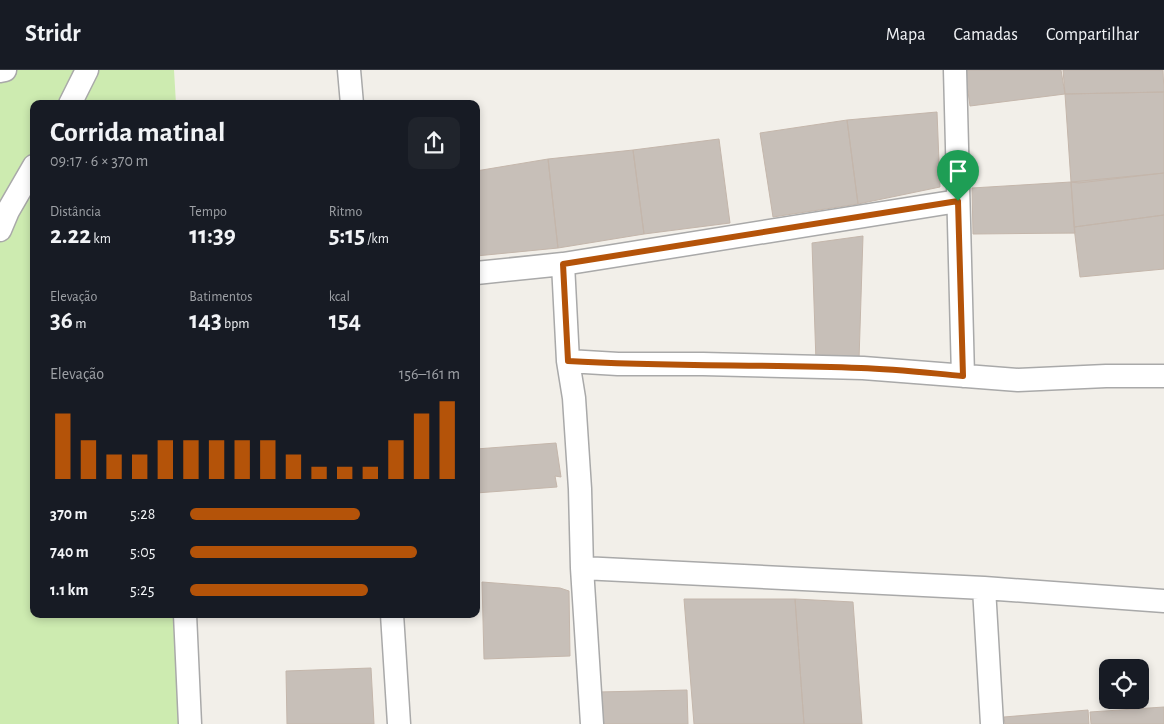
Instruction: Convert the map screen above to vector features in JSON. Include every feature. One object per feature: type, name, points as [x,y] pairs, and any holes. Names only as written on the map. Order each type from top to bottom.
[{"type":"street","points":[[0,70],[5,70]]},
{"type":"street","points":[[72,100],[87,70]]},
{"type":"street","points":[[350,70],[352,100]]},
{"type":"street","points":[[955,70],[963,376]]},
{"type":"street","points":[[0,230],[8,211],[30,173]]},
{"type":"street","points":[[480,273],[563,264],[958,201]]},
{"type":"street","points":[[563,264],[568,361],[574,407],[580,489],[582,568],[592,724]]},
{"type":"street","points":[[568,361],[618,364],[863,368],[1018,380],[1106,376],[1164,376]]},
{"type":"street","points":[[582,568],[984,588],[1164,601]]},
{"type":"street","points":[[984,588],[992,724]]},
{"type":"street","points":[[185,618],[190,724]]},
{"type":"street","points":[[392,618],[399,724]]},
{"type":"green space","points":[[0,70],[174,70],[176,100],[30,100],[30,618],[193,618],[197,724],[0,724]]},
{"type":"building","points":[[965,70],[1061,70],[1065,94],[970,106]]},
{"type":"building","points":[[1063,70],[1163,70],[1164,92],[1065,94]]},
{"type":"building","points":[[1164,92],[1164,173],[1079,183],[1071,182],[1065,94]]},
{"type":"building","points":[[937,112],[940,187],[858,204],[847,120]]},
{"type":"building","points":[[847,120],[858,204],[773,217],[760,133]]},
{"type":"building","points":[[719,139],[730,223],[644,234],[633,150]]},
{"type":"building","points":[[633,150],[644,234],[558,248],[548,159]]},
{"type":"building","points":[[548,159],[558,248],[480,256],[480,170]]},
{"type":"building","points":[[1164,173],[1164,215],[1074,227],[1071,182]]},
{"type":"building","points":[[1071,182],[1075,233],[973,234],[972,188]]},
{"type":"building","points":[[1164,215],[1164,269],[1080,277],[1074,227]]},
{"type":"building","points":[[863,236],[859,360],[816,362],[812,243]]},
{"type":"building","points":[[556,443],[561,477],[555,476],[557,487],[480,493],[480,449]]},
{"type":"building","points":[[482,582],[560,588],[569,591],[570,656],[484,659]]},
{"type":"building","points":[[684,599],[795,599],[804,724],[694,724]]},
{"type":"building","points":[[795,599],[853,602],[862,724],[804,724]]},
{"type":"building","points":[[371,668],[374,724],[287,724],[286,671]]},
{"type":"building","points":[[687,690],[688,724],[601,724],[598,692]]},
{"type":"building","points":[[1164,707],[1164,724],[1091,724],[1090,712]]},
{"type":"building","points":[[1088,710],[1089,724],[1005,724],[1004,717]]},
{"type":"route","points":[[958,201],[963,376],[863,368],[618,364],[568,361],[563,264],[958,201]]}]
